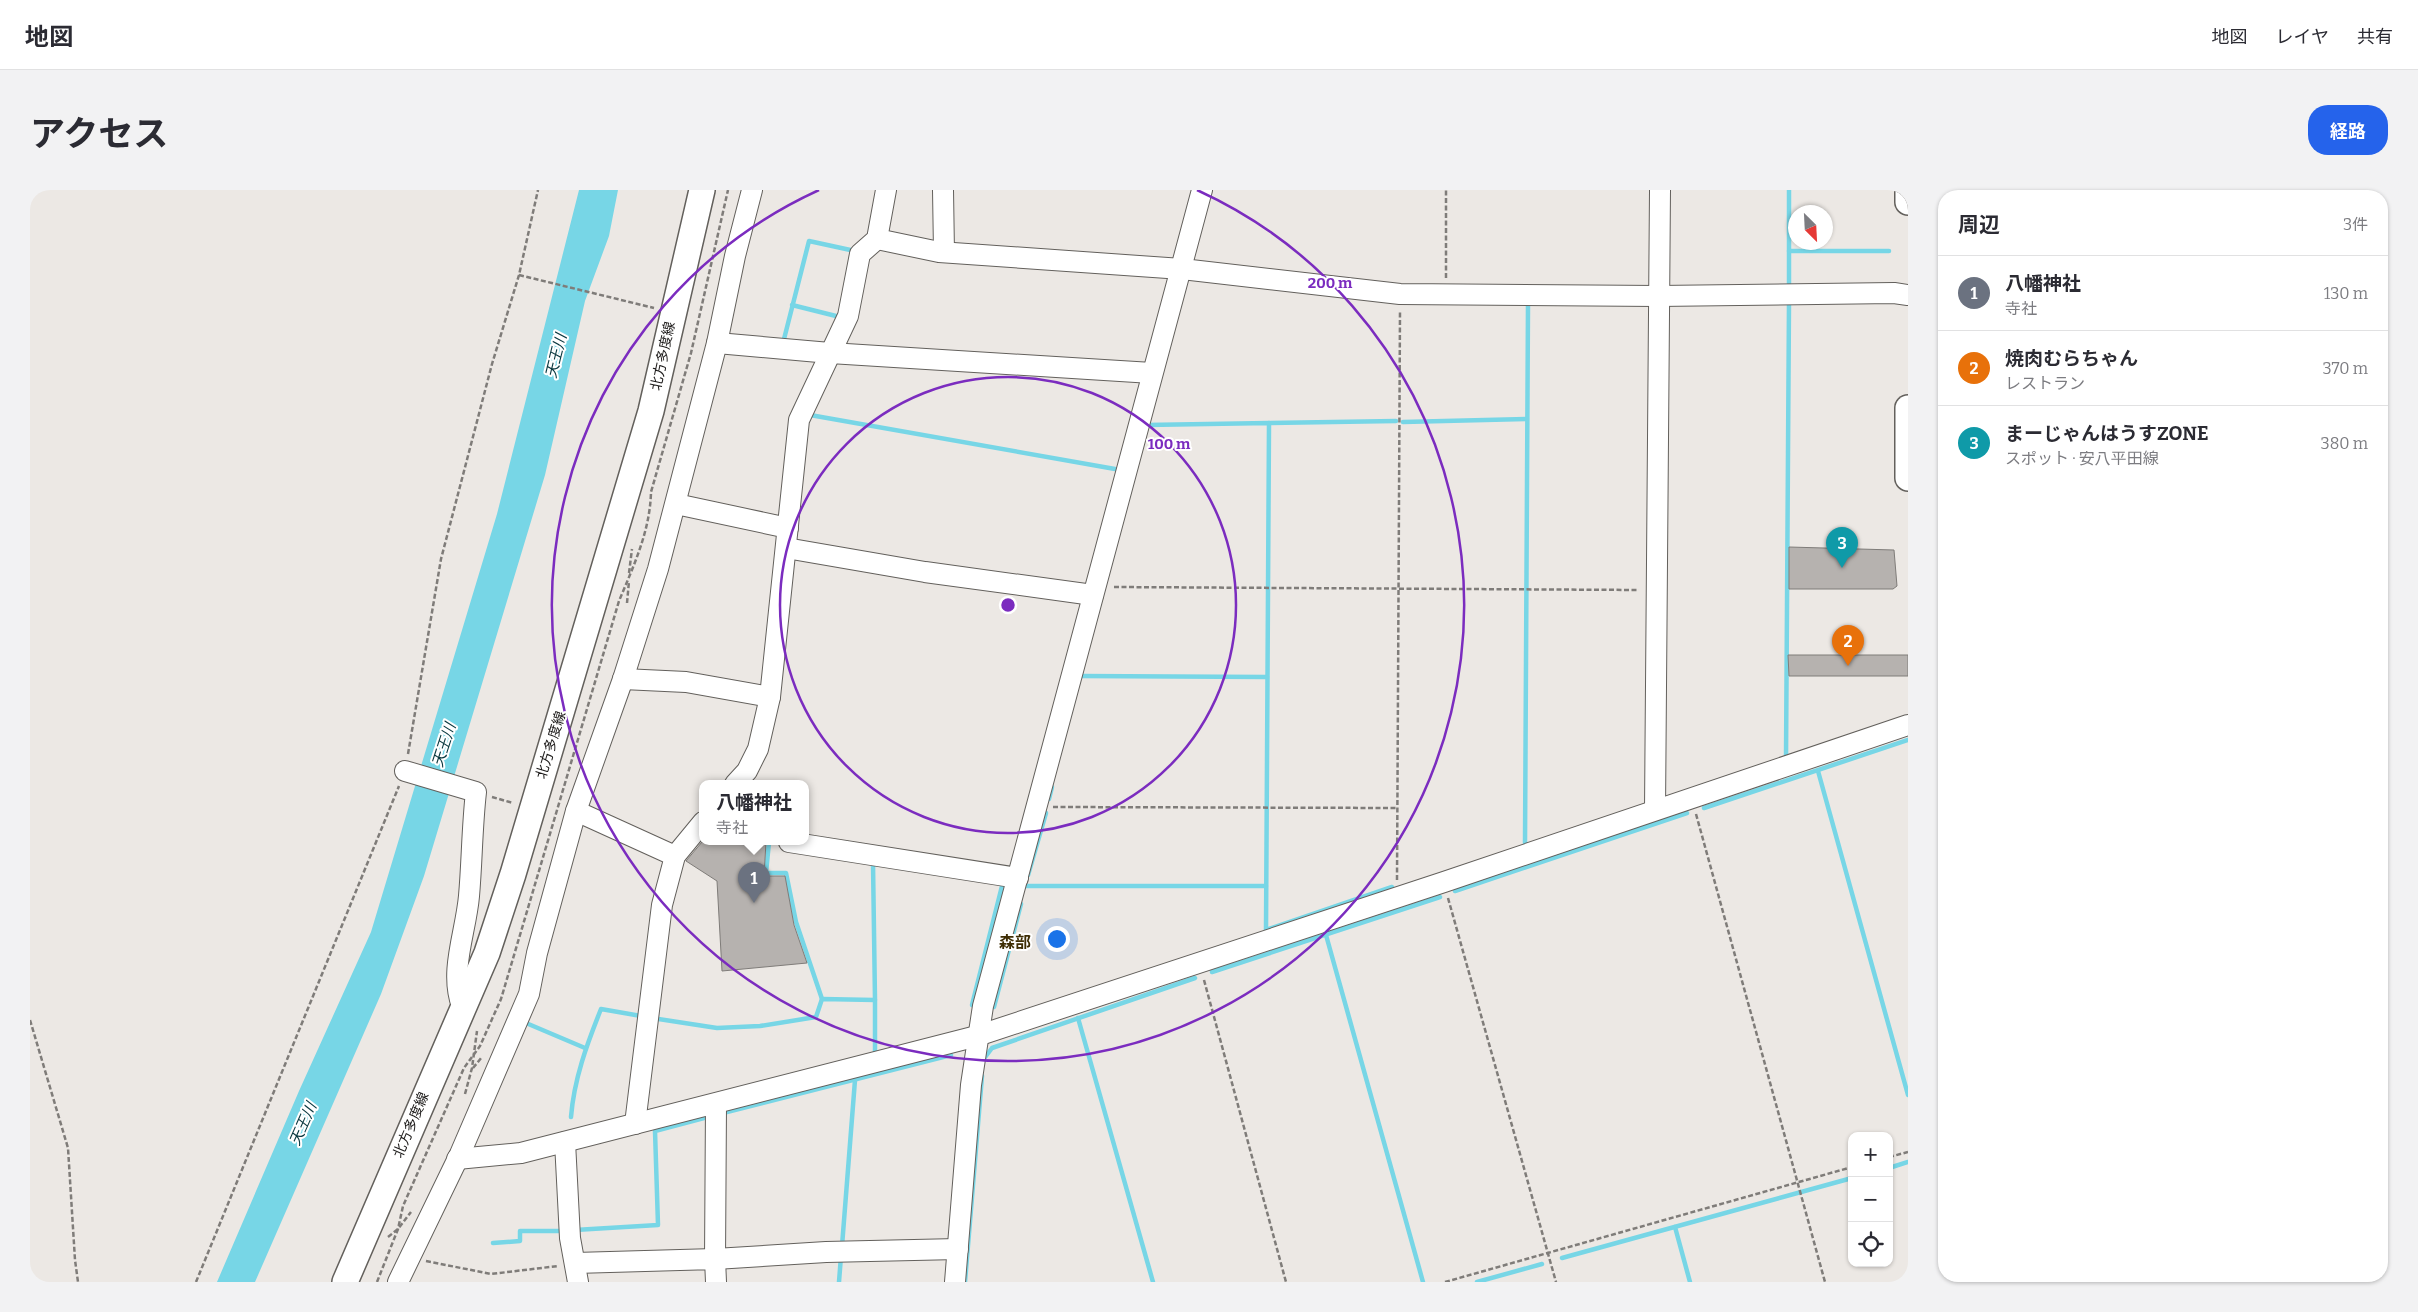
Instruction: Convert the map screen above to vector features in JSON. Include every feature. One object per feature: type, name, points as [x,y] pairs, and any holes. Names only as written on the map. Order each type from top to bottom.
[{"type":"main road","name":"北方多度線","points":[[345,1282],[470,1016],[487,953],[651,412],[672,312],[702,190]]},
{"type":"main road","points":[[1908,190],[1908,202]]},
{"type":"main road","points":[[1908,408],[1908,478]]},
{"type":"street","points":[[398,1282],[457,1159],[529,994],[537,953],[576,811],[623,680],[658,569],[717,343],[752,190]]},
{"type":"street","points":[[739,780],[747,771],[758,749],[770,697],[799,420],[848,316],[860,254],[877,239],[886,190]]},
{"type":"street","points":[[943,190],[944,252]]},
{"type":"street","points":[[955,1282],[971,1086],[977,1036],[1036,807],[1202,190]]},
{"type":"street","points":[[1655,810],[1660,190]]},
{"type":"street","points":[[877,239],[944,252],[1182,269],[1400,294],[1658,296],[1894,293],[1908,295]]},
{"type":"street","points":[[717,343],[830,353],[1152,373]]},
{"type":"street","points":[[676,504],[787,538],[925,572],[1094,591]]},
{"type":"street","points":[[623,680],[686,682],[770,697]]},
{"type":"street","points":[[457,1159],[521,1153],[716,1105],[977,1036],[1444,882],[1908,724]]},
{"type":"street","points":[[406,771],[468,790],[471,836],[469,898],[458,965],[458,995],[470,1016]]},
{"type":"street","points":[[576,811],[675,856]]},
{"type":"street","points":[[635,1124],[662,904],[675,856],[699,827]]},
{"type":"street","points":[[808,845],[1018,878]]},
{"type":"street","points":[[716,1105],[716,1282]]},
{"type":"street","points":[[565,1142],[570,1238],[577,1273],[715,1259],[826,1252],[958,1249]]},
{"type":"path","points":[[196,1282],[406,771],[440,559],[492,364],[519,275],[538,190]]},
{"type":"path","points":[[377,1282],[398,1229],[402,1206],[464,1068],[480,1046],[501,999],[619,601],[638,556],[651,512],[651,492],[691,353],[728,190]]},
{"type":"path","points":[[1446,190],[1446,294]]},
{"type":"path","points":[[519,275],[672,312]]},
{"type":"path","points":[[1397,897],[1400,294]]},
{"type":"path","points":[[626,612],[633,542]]},
{"type":"path","points":[[1094,591],[1399,588],[1658,591]]},
{"type":"path","points":[[468,790],[532,809]]},
{"type":"path","points":[[1691,798],[1825,1282]]},
{"type":"path","points":[[1036,807],[1397,808]]},
{"type":"path","points":[[1444,882],[1556,1282]]},
{"type":"path","points":[[1200,963],[1286,1282]]},
{"type":"path","points":[[465,1095],[472,1068],[470,1016]]},
{"type":"path","points":[[30,1020],[68,1148],[74,1260],[78,1282]]},
{"type":"path","points":[[1893,1156],[1908,1152]]},
{"type":"path","points":[[1445,1282],[1848,1168]]},
{"type":"path","points":[[384,1242],[390,1234],[398,1229],[415,1207]]},
{"type":"path","points":[[409,1258],[491,1274],[577,1273]]},
{"type":"water","name":"天王川","points":[[579,190],[618,190],[609,236],[585,301],[545,475],[424,876],[381,994],[255,1282],[217,1282],[299,1091],[371,932],[497,514]]},
{"type":"building","points":[[1789,547],[1894,550],[1897,586],[1893,589],[1789,589]]},
{"type":"building","points":[[1788,655],[1908,655],[1908,676],[1789,676]]},
{"type":"building","points":[[699,845],[766,845],[764,876],[785,876],[794,925],[807,963],[722,971],[717,881],[686,861]]},
{"type":"waterway","points":[[1789,190],[1789,285]]},
{"type":"waterway","points":[[783,343],[809,241],[855,251]]},
{"type":"waterway","points":[[1789,251],[1889,251]]},
{"type":"waterway","points":[[1786,758],[1789,301]]},
{"type":"waterway","points":[[1525,843],[1528,304]]},
{"type":"waterway","points":[[792,305],[840,317]]},
{"type":"waterway","points":[[810,415],[1115,469]]},
{"type":"waterway","points":[[1403,422],[1527,419]]},
{"type":"waterway","points":[[1269,423],[1396,421]]},
{"type":"waterway","points":[[1147,422],[1146,425],[1269,423],[1266,930],[1392,887]]},
{"type":"waterway","points":[[1080,676],[1267,677]]},
{"type":"waterway","points":[[1704,808],[1908,740]]},
{"type":"waterway","points":[[1818,771],[1908,1095]]},
{"type":"waterway","points":[[1049,799],[1052,787]]},
{"type":"waterway","points":[[1028,875],[1046,813]]},
{"type":"waterway","points":[[1455,891],[1687,813]]},
{"type":"waterway","points":[[769,845],[766,873],[786,873],[796,922],[822,999]]},
{"type":"waterway","points":[[652,1018],[717,1028],[760,1026],[816,1017],[822,999],[875,1000],[873,863],[876,863]]},
{"type":"waterway","points":[[975,1006],[972,1005],[1002,886],[1000,882]]},
{"type":"waterway","points":[[1025,886],[1266,886]]},
{"type":"waterway","points":[[1212,972],[1440,897]]},
{"type":"waterway","points":[[994,1007],[1021,904]]},
{"type":"waterway","points":[[1326,935],[1423,1282]]},
{"type":"waterway","points":[[983,1060],[992,1048],[1195,978]]},
{"type":"waterway","points":[[875,1000],[875,1052]]},
{"type":"waterway","points":[[571,1117],[578,1075],[601,1009],[641,1016]]},
{"type":"waterway","points":[[1078,1018],[1153,1282]]},
{"type":"waterway","points":[[526,1023],[585,1048]]},
{"type":"waterway","points":[[723,1113],[951,1055]]},
{"type":"waterway","points":[[965,1282],[982,1076]]},
{"type":"waterway","points":[[842,1246],[855,1080]]},
{"type":"waterway","points":[[575,1230],[658,1225],[655,1131],[704,1118]]},
{"type":"waterway","points":[[1893,1167],[1908,1162]]},
{"type":"waterway","points":[[1562,1258],[1848,1179]]},
{"type":"waterway","points":[[1675,1227],[1690,1282]]},
{"type":"waterway","points":[[493,1243],[520,1241],[520,1231],[564,1231]]},
{"type":"waterway","points":[[839,1282],[841,1256]]},
{"type":"waterway","points":[[1477,1282],[1542,1264]]},
{"type":"place","name":"まーじゃんはうすZONE","points":[[1842,568]]},
{"type":"place","name":"焼肉むらちゃん","points":[[1848,666]]},
{"type":"place","name":"八幡神社","points":[[754,903]]},
{"type":"district","name":"森部","points":[[1015,942]]}]
